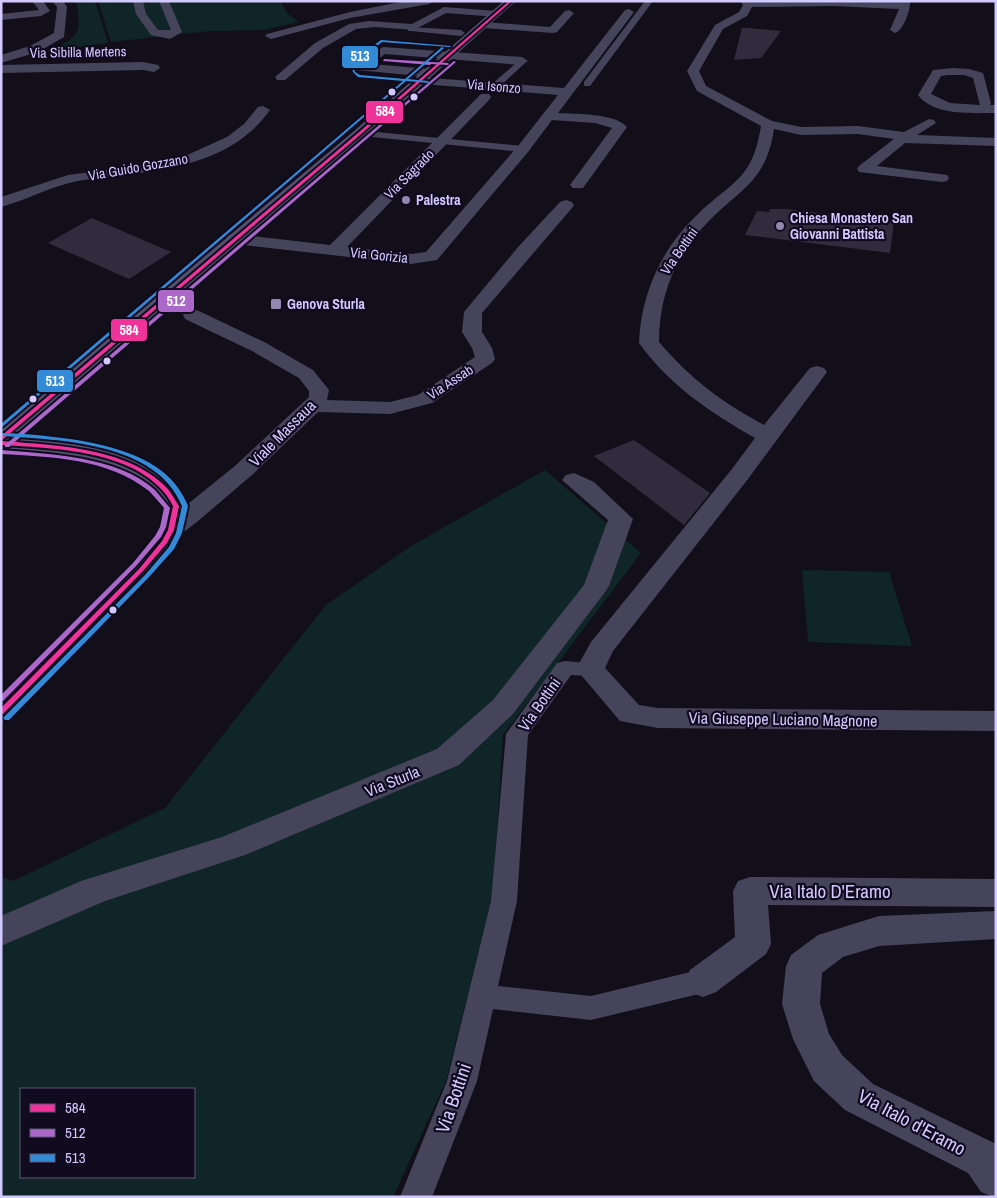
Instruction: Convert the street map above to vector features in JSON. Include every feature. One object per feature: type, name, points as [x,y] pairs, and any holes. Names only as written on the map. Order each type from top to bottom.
[{"type":"main road","points":[[1,438],[425,77],[511,1]]},
{"type":"main road","points":[[1,443],[65,449],[120,461],[137,468],[166,487],[173,497],[176,506],[171,530],[165,542],[141,570],[1,712]]},
{"type":"street","points":[[1,17],[46,11],[37,1]]},
{"type":"street","points":[[1,59],[34,49],[60,35],[62,7],[57,1]]},
{"type":"street","points":[[138,1],[142,14],[155,33],[169,35],[178,32],[164,1]]},
{"type":"street","points":[[271,36],[307,25],[392,6],[429,1]]},
{"type":"street","points":[[587,84],[649,1]]},
{"type":"street","points":[[895,30],[906,3],[824,2],[786,5],[747,2],[743,14],[719,27],[693,71],[701,88],[768,124],[801,131],[858,130],[906,136],[996,142]]},
{"type":"street","points":[[383,50],[413,28],[444,10],[497,14]]},
{"type":"street","name":"Via Gorizia","points":[[234,239],[411,259],[431,256],[523,149],[630,12]]},
{"type":"street","points":[[484,25],[553,30],[569,13]]},
{"type":"street","points":[[281,77],[313,49],[353,26],[371,24],[461,33]]},
{"type":"street","points":[[383,50],[522,61]]},
{"type":"street","name":"Via Isonzo","points":[[383,50],[356,71],[425,77],[490,92],[566,92]]},
{"type":"street","points":[[490,92],[522,61]]},
{"type":"street","name":"Via Sibilla Mertens","points":[[1,69],[148,67]]},
{"type":"street","points":[[959,72],[975,74],[979,76],[990,106],[954,107],[929,99],[924,95],[937,73],[959,72]]},
{"type":"street","name":"Via Sagrado","points":[[334,250],[490,92]]},
{"type":"street","name":"Via Guido Gozzano","points":[[8,199],[62,181],[194,158],[228,143],[254,124],[263,110]]},
{"type":"street","points":[[548,116],[597,120],[614,123],[620,127],[578,185]]},
{"type":"street","points":[[929,123],[906,136],[864,169],[942,178]]},
{"type":"street","name":"Via Bottini","points":[[766,436],[718,408],[676,374],[649,344],[649,322],[654,293],[667,264],[702,219],[731,194],[757,165],[765,145],[768,124]]},
{"type":"street","points":[[376,135],[523,149]]},
{"type":"street","points":[[906,136],[996,135]]},
{"type":"street","name":"Via Assab","points":[[313,406],[390,408],[426,399],[485,359],[482,348],[472,332],[473,312],[566,205]]},
{"type":"street","name":"Viale Massaua","points":[[171,530],[216,496],[266,452],[313,406],[318,398],[319,390],[306,374],[259,347],[192,314]]},
{"type":"street","points":[[590,669],[601,648],[740,474],[766,436],[817,372]]},
{"type":"street","name":"Via Sturla","points":[[1,932],[92,891],[233,846],[448,758],[503,707],[596,586],[621,519],[586,487],[574,480]]},
{"type":"street","name":"Via Bottini","points":[[416,1197],[462,1081],[504,901],[517,734],[565,668],[590,669]]},
{"type":"street","name":"Via Giuseppe Luciano Magnone","points":[[590,669],[630,714],[658,718],[996,721]]},
{"type":"street","name":"Via Italo D'Eramo","points":[[702,981],[752,944],[750,891],[996,893]]},
{"type":"street","name":"Via Italo d'Eramo","points":[[992,1164],[860,1097],[828,1068],[812,1039],[801,1004],[804,966],[831,946],[879,931],[996,925]]},
{"type":"street","points":[[482,996],[591,1008],[702,981]]},
{"type":"green space","points":[[76,1],[95,1],[108,43],[46,51],[65,43],[76,34],[79,22]]},
{"type":"green space","points":[[98,1],[280,1],[288,14],[299,22],[264,30],[210,31],[111,42]]},
{"type":"green space","points":[[545,470],[641,553],[503,735],[493,893],[446,1081],[393,1197],[1,1197],[1,877],[13,881],[165,808],[326,605],[411,546]]},
{"type":"green space","points":[[802,570],[889,572],[912,646],[808,642]]},
{"type":"building","points":[[742,28],[781,31],[761,58],[734,60]]},
{"type":"building","points":[[770,209],[786,209],[894,222],[890,253],[745,235],[757,211],[769,212]]},
{"type":"building","points":[[92,218],[171,252],[129,279],[48,243]]},
{"type":"building","points":[[634,440],[710,493],[684,525],[594,456]]},
{"type":"transit line","name":"584","points":[[1,439],[359,134],[511,1]]},
{"type":"transit line","name":"513","points":[[428,82],[359,76],[354,72],[352,65],[381,41],[450,46]]},
{"type":"transit line","name":"513","points":[[1,427],[443,48]]},
{"type":"transit line","name":"512","points":[[430,64],[384,60],[448,64]]},
{"type":"transit line","name":"512","points":[[7,446],[455,62]]},
{"type":"transit line","name":"513","points":[[2,434],[71,441],[121,452],[143,461],[162,473],[176,489],[185,506],[179,533],[172,548],[147,576],[7,718]]},
{"type":"transit line","name":"584","points":[[1,443],[65,448],[108,457],[128,464],[146,474],[163,487],[176,506],[171,530],[165,542],[141,570],[1,712]]},
{"type":"transit line","name":"512","points":[[1,452],[69,458],[92,462],[114,469],[134,478],[152,491],[167,508],[163,527],[158,537],[135,564],[1,699]]},
{"type":"place","name":"Palestra","points":[[406,200]]},
{"type":"place","name":"Chiesa Monastero San Giovanni Battista","points":[[780,226]]},
{"type":"place","name":"Genova Sturla","points":[[276,304]]}]
